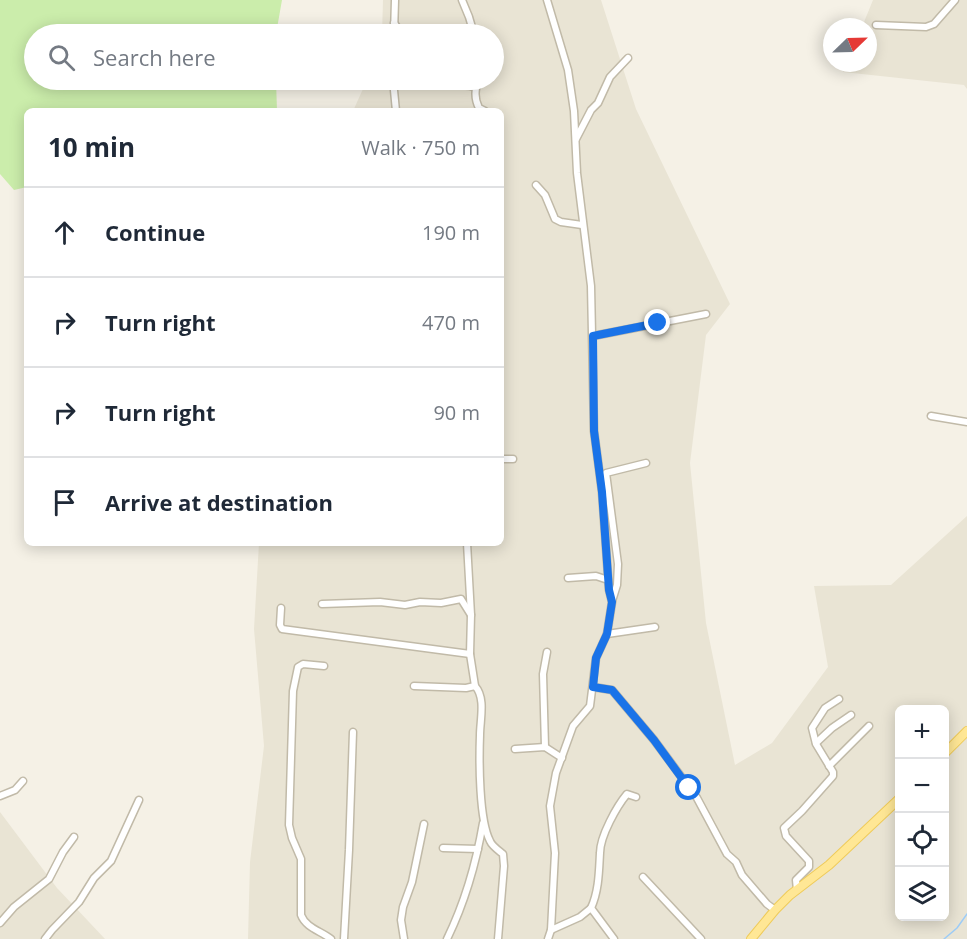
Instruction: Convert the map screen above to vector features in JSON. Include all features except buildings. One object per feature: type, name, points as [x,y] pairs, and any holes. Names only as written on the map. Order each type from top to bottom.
[{"type":"main road","points":[[949,750],[967,731]]},
{"type":"main road","points":[[752,939],[775,910],[829,865],[895,803]]},
{"type":"street","points":[[394,23],[395,0]]},
{"type":"street","points":[[462,0],[472,24]]},
{"type":"street","points":[[547,0],[568,70],[574,111],[582,225],[591,286],[594,431],[612,602]]},
{"type":"street","points":[[877,25],[926,27],[934,24],[955,0]]},
{"type":"street","points":[[575,140],[591,110],[598,103],[610,77],[628,58]]},
{"type":"street","points":[[394,90],[396,108]]},
{"type":"street","points":[[476,90],[476,102],[479,108]]},
{"type":"street","points":[[536,185],[545,195],[555,219],[582,225]]},
{"type":"street","points":[[593,336],[706,314]]},
{"type":"street","points":[[931,416],[967,422]]},
{"type":"street","points":[[504,459],[513,459]]},
{"type":"street","points":[[548,939],[551,930],[555,853],[550,806],[556,773],[573,726],[590,706],[596,658],[607,634],[617,585],[618,564],[606,473],[646,463]]},
{"type":"street","points":[[602,492],[609,502]]},
{"type":"street","points":[[447,939],[461,908],[483,823],[480,735],[482,703],[479,690],[475,686],[470,654],[471,615],[466,546]]},
{"type":"street","points":[[568,578],[596,576],[609,580]]},
{"type":"street","points":[[322,604],[441,603],[461,599],[471,615]]},
{"type":"street","points":[[281,608],[280,625],[282,629],[470,654]]},
{"type":"street","points":[[607,634],[655,627]]},
{"type":"street","points":[[545,747],[543,674],[548,652]]},
{"type":"street","points":[[324,666],[303,664],[298,667],[294,681],[290,736],[289,825],[301,859],[301,915],[303,921],[331,939]]},
{"type":"street","points":[[414,686],[466,688],[475,686]]},
{"type":"street","points":[[593,687],[612,690],[654,740],[697,798],[742,875],[775,910]]},
{"type":"street","points":[[797,890],[796,880],[808,867],[809,861],[786,836],[784,828],[832,777],[833,771],[816,743],[812,728],[825,708],[839,699]]},
{"type":"street","points":[[816,743],[851,714]]},
{"type":"street","points":[[829,766],[869,726]]},
{"type":"street","points":[[344,939],[350,850],[353,732]]},
{"type":"street","points":[[514,749],[545,747],[562,758]]},
{"type":"street","points":[[0,796],[15,790],[24,781]]},
{"type":"street","points":[[551,930],[580,917],[591,908],[595,899],[601,859],[600,851],[610,822],[627,794],[636,797]]},
{"type":"street","points":[[45,939],[79,902],[94,878],[111,861],[139,800]]},
{"type":"street","points":[[483,823],[490,843],[503,854],[498,939]]},
{"type":"street","points":[[404,939],[401,920],[403,907],[412,882],[424,824]]},
{"type":"street","points":[[0,923],[14,907],[49,879],[74,837]]},
{"type":"street","points":[[443,848],[478,849]]},
{"type":"street","points":[[643,877],[701,939]]},
{"type":"street","points":[[591,908],[614,939]]},
{"type":"shaded area","points":[[383,0],[601,0],[636,109],[730,304],[706,335],[690,463],[706,623],[735,765],[772,743],[828,667],[814,586],[891,585],[967,516],[967,939],[248,939],[250,862],[264,746],[254,629],[259,546],[504,546],[504,108],[354,108],[362,90],[504,90],[504,24],[382,24]]},
{"type":"shaded area","points":[[873,0],[967,0],[967,89],[964,85],[843,72],[877,72],[877,18],[866,18]]},
{"type":"shaded area","points":[[0,812],[57,888],[105,939],[0,939]]},
{"type":"green space","points":[[0,0],[282,0],[278,24],[24,24],[24,90],[276,90],[277,108],[24,108],[24,188],[14,190],[0,174]]},
{"type":"waterway","points":[[944,939],[957,928],[967,914]]},
{"type":"route","points":[[658,323],[593,336],[594,431],[612,602],[607,634],[596,658],[593,687],[612,690],[654,740],[689,788]]}]
